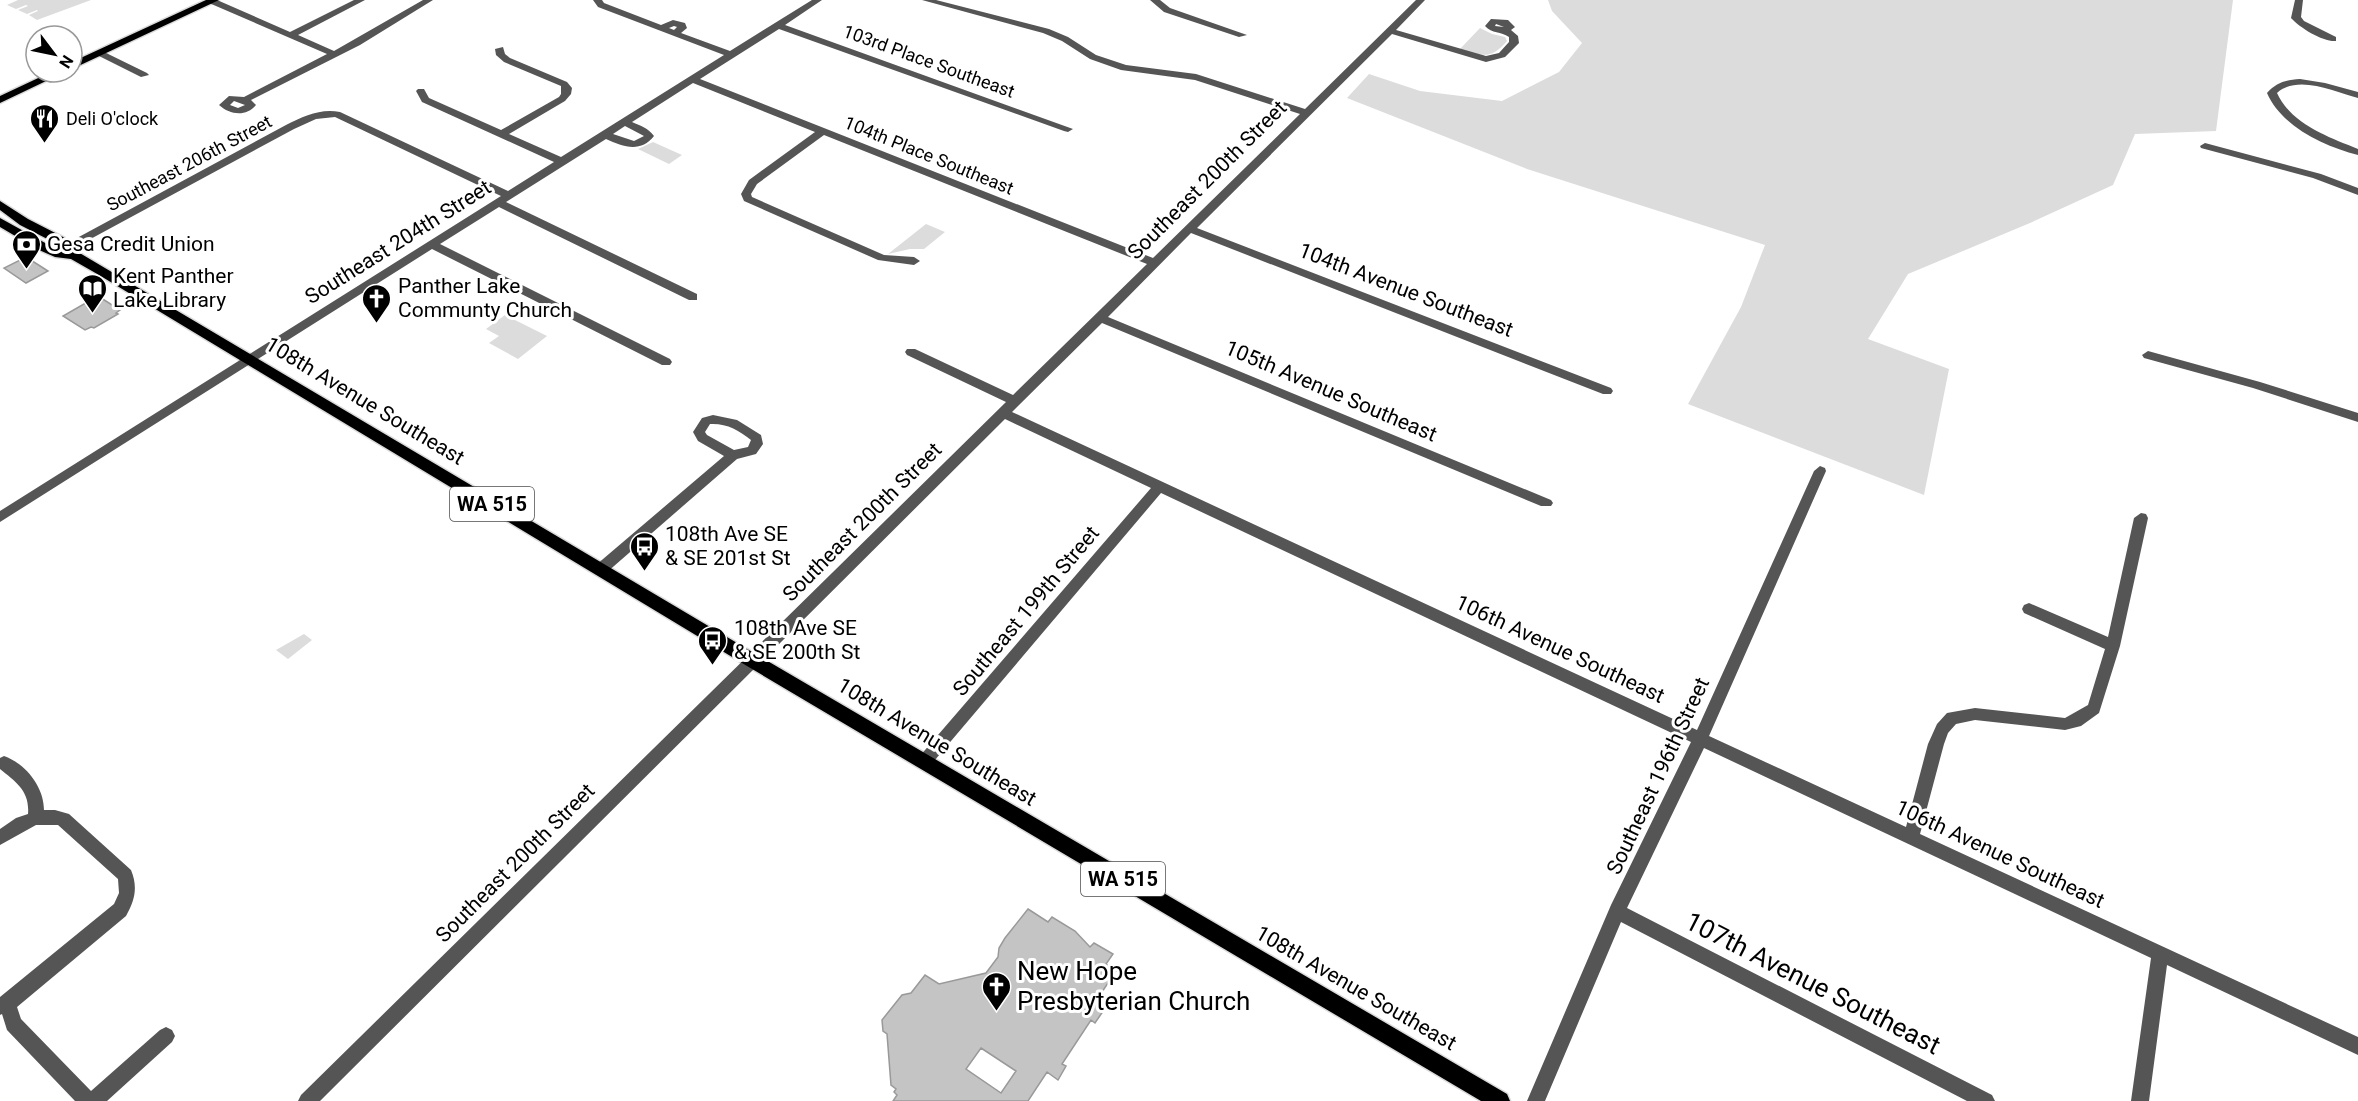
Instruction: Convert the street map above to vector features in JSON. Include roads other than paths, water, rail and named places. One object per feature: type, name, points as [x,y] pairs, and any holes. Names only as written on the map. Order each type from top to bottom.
[{"type":"main road","points":[[84,60],[213,0]]},
{"type":"main road","points":[[0,99],[33,84]]},
{"type":"main road","name":"108th Avenue Southeast","points":[[0,205],[248,359],[753,661],[1500,1101]]},
{"type":"main road","name":"108th Avenue Southeast","points":[[0,222],[59,254],[71,251]]},
{"type":"street","points":[[213,0],[334,54]]},
{"type":"street","points":[[290,34],[361,0]]},
{"type":"street","points":[[245,100],[363,39],[429,0]]},
{"type":"street","points":[[597,0],[601,5],[731,55]]},
{"type":"street","name":"Southeast 204th Street","points":[[0,517],[818,0]]},
{"type":"street","points":[[926,0],[1046,31],[1065,39],[1093,57],[1124,68],[1196,77],[1306,113]]},
{"type":"street","points":[[1154,0],[1167,10],[1242,35]]},
{"type":"street","name":"Southeast 200th Street","points":[[307,1101],[1421,0]]},
{"type":"street","points":[[2299,0],[2296,18],[2301,24],[2333,39]]},
{"type":"street","name":"103rd Place Southeast","points":[[778,25],[1068,129]]},
{"type":"street","points":[[1390,31],[1486,59],[1502,55],[1514,43],[1513,36],[1505,30]]},
{"type":"street","points":[[500,49],[507,60],[564,84],[567,91],[562,99],[502,134]]},
{"type":"street","points":[[100,53],[144,75]]},
{"type":"street","name":"104th Place Southeast","points":[[691,79],[1155,263]]},
{"type":"street","points":[[2358,95],[2305,82],[2282,84],[2272,93],[2274,103],[2295,121],[2329,141],[2358,153]]},
{"type":"street","points":[[421,91],[424,100],[561,161]]},
{"type":"street","name":"Southeast 206th Street","points":[[71,251],[305,120],[327,113],[337,114],[508,195]]},
{"type":"street","points":[[604,134],[630,145],[648,139],[649,136],[645,131],[623,122]]},
{"type":"street","points":[[823,131],[753,182],[746,194],[757,204],[882,258],[914,261]]},
{"type":"street","points":[[2205,146],[2316,176],[2358,192]]},
{"type":"street","points":[[497,202],[693,297]]},
{"type":"street","name":"104th Avenue Southeast","points":[[1190,229],[1607,391]]},
{"type":"street","points":[[431,244],[666,362]]},
{"type":"street","name":"105th Avenue Southeast","points":[[1101,318],[1546,503]]},
{"type":"street","points":[[911,352],[1016,402]]},
{"type":"street","points":[[2148,355],[2256,385],[2358,418]]},
{"type":"street","name":"106th Avenue Southeast","points":[[1004,414],[2358,1046]]},
{"type":"street","points":[[601,569],[733,455]]},
{"type":"street","name":"Southeast 196th Street","points":[[1536,1101],[1617,911],[1701,738],[1820,471]]},
{"type":"street","name":"Southeast 199th Street","points":[[924,762],[1159,487]]},
{"type":"street","points":[[1911,836],[1939,736],[1952,718],[1975,714],[2065,723],[2087,716],[2094,709],[2113,646],[2141,518]]},
{"type":"street","points":[[2029,609],[2113,646]]},
{"type":"street","points":[[4,763],[32,787],[38,804],[36,818]]},
{"type":"street","points":[[0,838],[22,823],[36,818],[63,819],[125,875],[128,883],[125,902],[111,918],[4,1005],[13,1024],[88,1101]]},
{"type":"street","name":"107th Avenue Southeast","points":[[1617,911],[1986,1101]]},
{"type":"street","points":[[2140,1101],[2160,952]]},
{"type":"street","points":[[93,1101],[166,1036]]},
{"type":"place","name":"Deli O'clock","points":[[45,144]]},
{"type":"place","name":"Gesa Credit Union","points":[[26,270]]},
{"type":"place","name":"Kent Panther Lake Library","points":[[92,314]]},
{"type":"place","name":"Panther Lake Communty Church","points":[[377,324]]},
{"type":"place","name":"108th Ave SE & SE 201st St","points":[[644,572]]},
{"type":"place","name":"108th Ave SE & SE 200th St","points":[[713,666]]},
{"type":"place","name":"New Hope Presbyterian Church","points":[[996,1012]]}]
